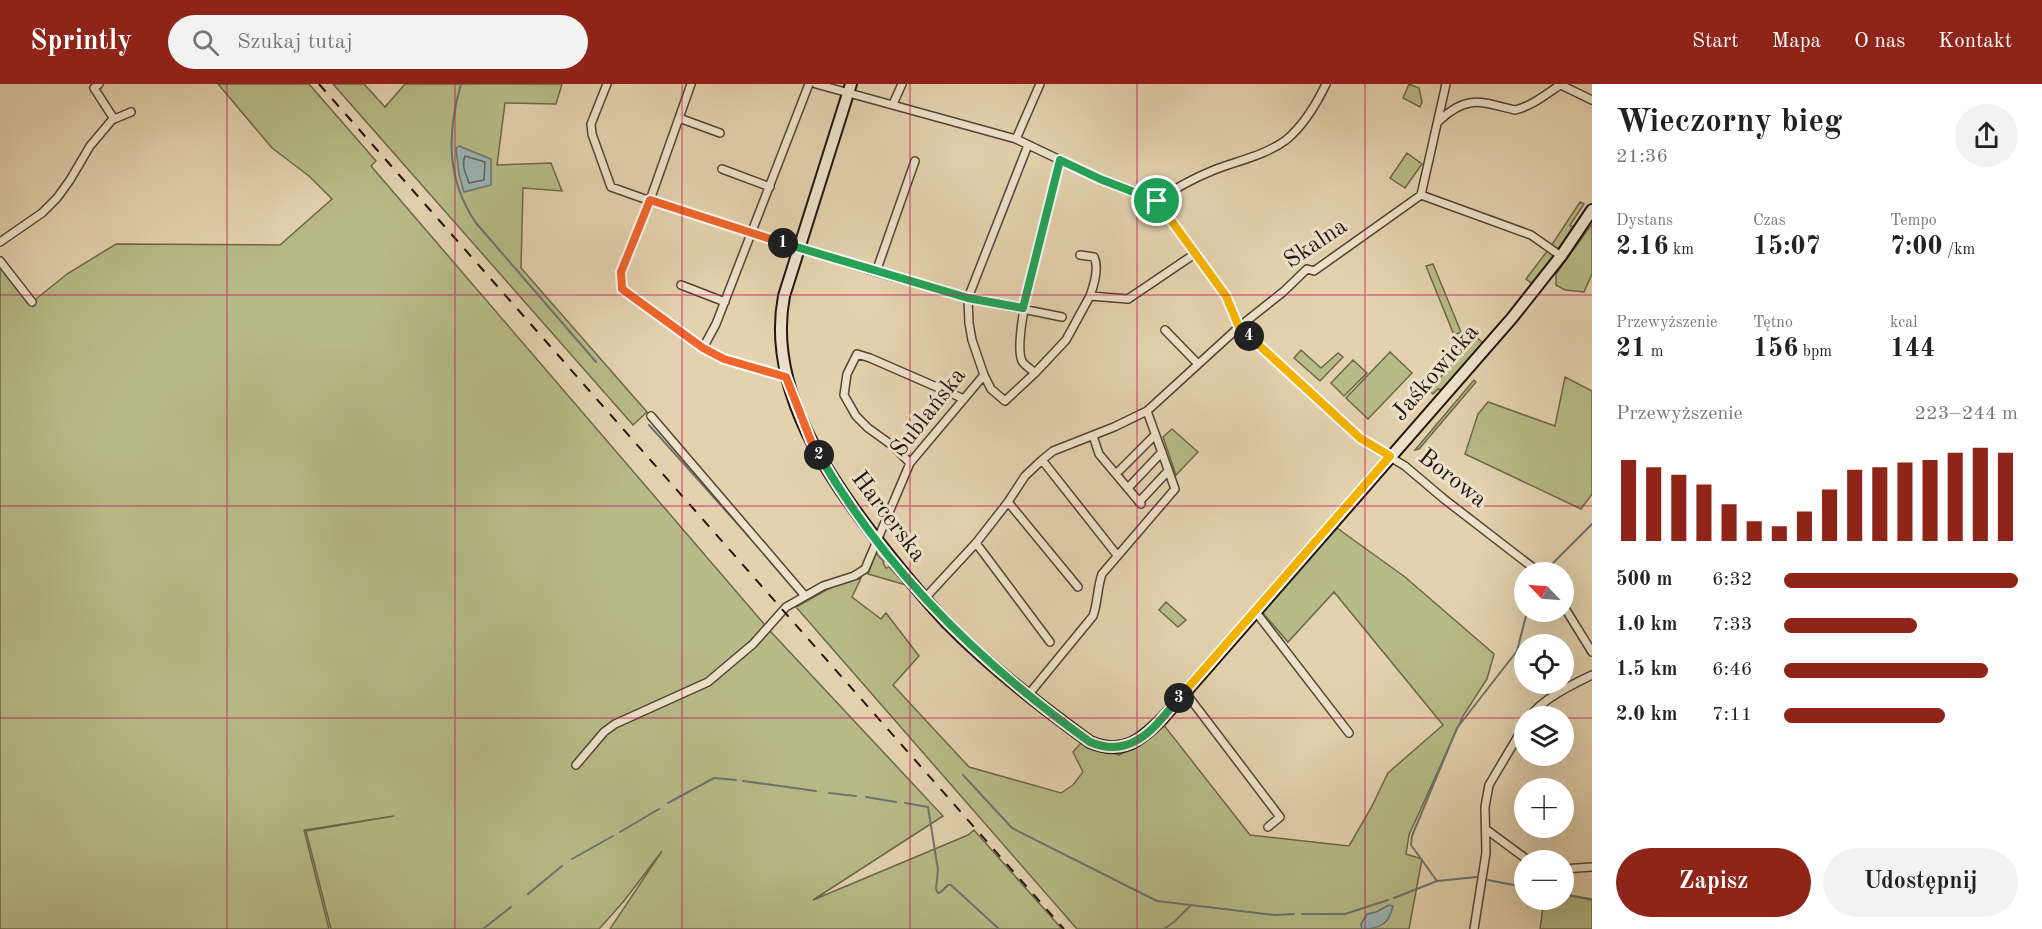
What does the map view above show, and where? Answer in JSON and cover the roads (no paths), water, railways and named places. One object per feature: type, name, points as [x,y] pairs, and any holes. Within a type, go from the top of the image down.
[{"type":"street","points":[[99,84],[94,88],[114,119]]},
{"type":"street","points":[[607,84],[591,124],[592,134],[612,187],[876,272],[968,298],[1062,317]]},
{"type":"street","points":[[692,84],[621,272],[622,289],[703,348],[724,359],[786,377]]},
{"type":"street","points":[[703,348],[725,302],[809,84]]},
{"type":"street","points":[[816,84],[850,88],[893,104],[1016,139],[1100,179],[1157,201],[1212,171],[1285,140],[1302,125],[1326,84]]},
{"type":"street","points":[[893,104],[902,84]]},
{"type":"street","points":[[1016,139],[1040,84]]},
{"type":"street","points":[[1446,84],[1421,195],[1433,204],[1531,235],[1561,256]]},
{"type":"street","points":[[1439,122],[1454,108],[1468,102],[1478,101],[1515,110],[1522,109],[1559,84],[1592,100]]},
{"type":"street","name":"Harcerska","points":[[850,88],[798,248],[780,314],[781,354],[786,377],[811,441],[842,495],[947,622],[992,665],[1029,694]]},
{"type":"street","points":[[0,242],[42,213],[70,180],[90,146],[114,119],[131,112]]},
{"type":"street","points":[[680,118],[720,133]]},
{"type":"street","name":"Sublańska","points":[[576,765],[604,732],[615,724],[708,682],[753,644],[783,610],[823,586],[860,573],[865,569],[910,463],[984,375],[972,340],[968,298],[1028,145]]},
{"type":"street","points":[[1035,373],[1022,361],[1020,350],[1023,308],[1060,160]]},
{"type":"street","points":[[876,272],[915,161]]},
{"type":"street","points":[[722,169],[770,187]]},
{"type":"street","name":"Skalna","points":[[925,598],[976,543],[1025,477],[1053,451],[1147,411],[1307,269],[1314,271],[1421,195]]},
{"type":"street","name":"Borowa","points":[[1157,201],[1226,296],[1239,327],[1360,438],[1390,456],[1526,562]]},
{"type":"street","name":"Jaśkowicka","points":[[1029,694],[1090,742],[1110,748],[1122,747],[1144,737],[1512,317],[1561,256],[1592,210]]},
{"type":"street","points":[[1090,296],[1128,299],[1196,253]]},
{"type":"street","points":[[984,375],[991,389],[1005,401],[1066,340],[1093,288],[1096,261],[1094,257],[1080,255]]},
{"type":"street","points":[[0,261],[32,302]]},
{"type":"street","points":[[681,285],[725,302]]},
{"type":"street","points":[[1165,330],[1198,364]]},
{"type":"street","points":[[910,463],[856,416],[844,395],[847,374],[857,354],[964,399]]},
{"type":"street","points":[[1029,694],[1087,625],[1096,607],[1098,585],[1102,574],[1175,489],[1147,411]]},
{"type":"street","points":[[651,416],[805,596]]},
{"type":"street","points":[[1116,474],[1155,435]]},
{"type":"street","points":[[1090,437],[1100,454],[1140,502],[1168,471]]},
{"type":"street","points":[[1128,488],[1162,452]]},
{"type":"street","points":[[1042,460],[1117,555]]},
{"type":"street","points":[[1008,502],[1078,587]]},
{"type":"street","points":[[976,543],[1050,642]]},
{"type":"street","points":[[1255,610],[1349,733]]},
{"type":"street","points":[[1573,622],[1592,652]]},
{"type":"street","points":[[1540,706],[1592,675]]},
{"type":"street","points":[[1185,692],[1280,817],[1268,827]]},
{"type":"street","points":[[1474,929],[1486,853],[1485,807],[1489,785],[1514,743]]},
{"type":"street","points":[[1486,830],[1514,850]]},
{"type":"street","points":[[1574,868],[1592,867]]},
{"type":"water","points":[[459,146],[491,159],[491,185],[464,192],[456,148]]},
{"type":"water","points":[[1389,905],[1393,906],[1389,917],[1383,924],[1374,928],[1362,929],[1361,924],[1367,914]]},
{"type":"waterway","points":[[461,84],[453,120],[452,155],[454,173],[466,206],[476,223],[596,362]]},
{"type":"waterway","points":[[649,425],[761,550]]},
{"type":"waterway","points":[[1554,562],[1592,524]]},
{"type":"waterway","points":[[1437,881],[1411,845],[1412,836],[1457,728],[1517,651],[1524,622]]},
{"type":"waterway","points":[[963,775],[1012,828],[1157,901],[1275,915],[1294,914]]},
{"type":"waterway","points":[[668,803],[714,778],[736,780]]},
{"type":"waterway","points":[[743,781],[816,791]]},
{"type":"waterway","points":[[829,793],[856,796]]},
{"type":"waterway","points":[[866,797],[896,802]]},
{"type":"waterway","points":[[905,803],[928,807],[938,870],[936,889],[938,893],[951,885],[999,929]]},
{"type":"waterway","points":[[620,832],[659,809]]},
{"type":"waterway","points":[[572,859],[613,836]]},
{"type":"waterway","points":[[528,894],[562,866]]},
{"type":"waterway","points":[[1394,898],[1437,881],[1476,877]]},
{"type":"waterway","points":[[1488,880],[1514,885]]},
{"type":"waterway","points":[[1574,896],[1592,900]]},
{"type":"waterway","points":[[1302,914],[1345,914],[1388,900]]},
{"type":"waterway","points":[[1164,929],[1190,906]]},
{"type":"waterway","points":[[483,929],[511,907]]},
{"type":"railway","points":[[319,84],[1064,929]]}]
